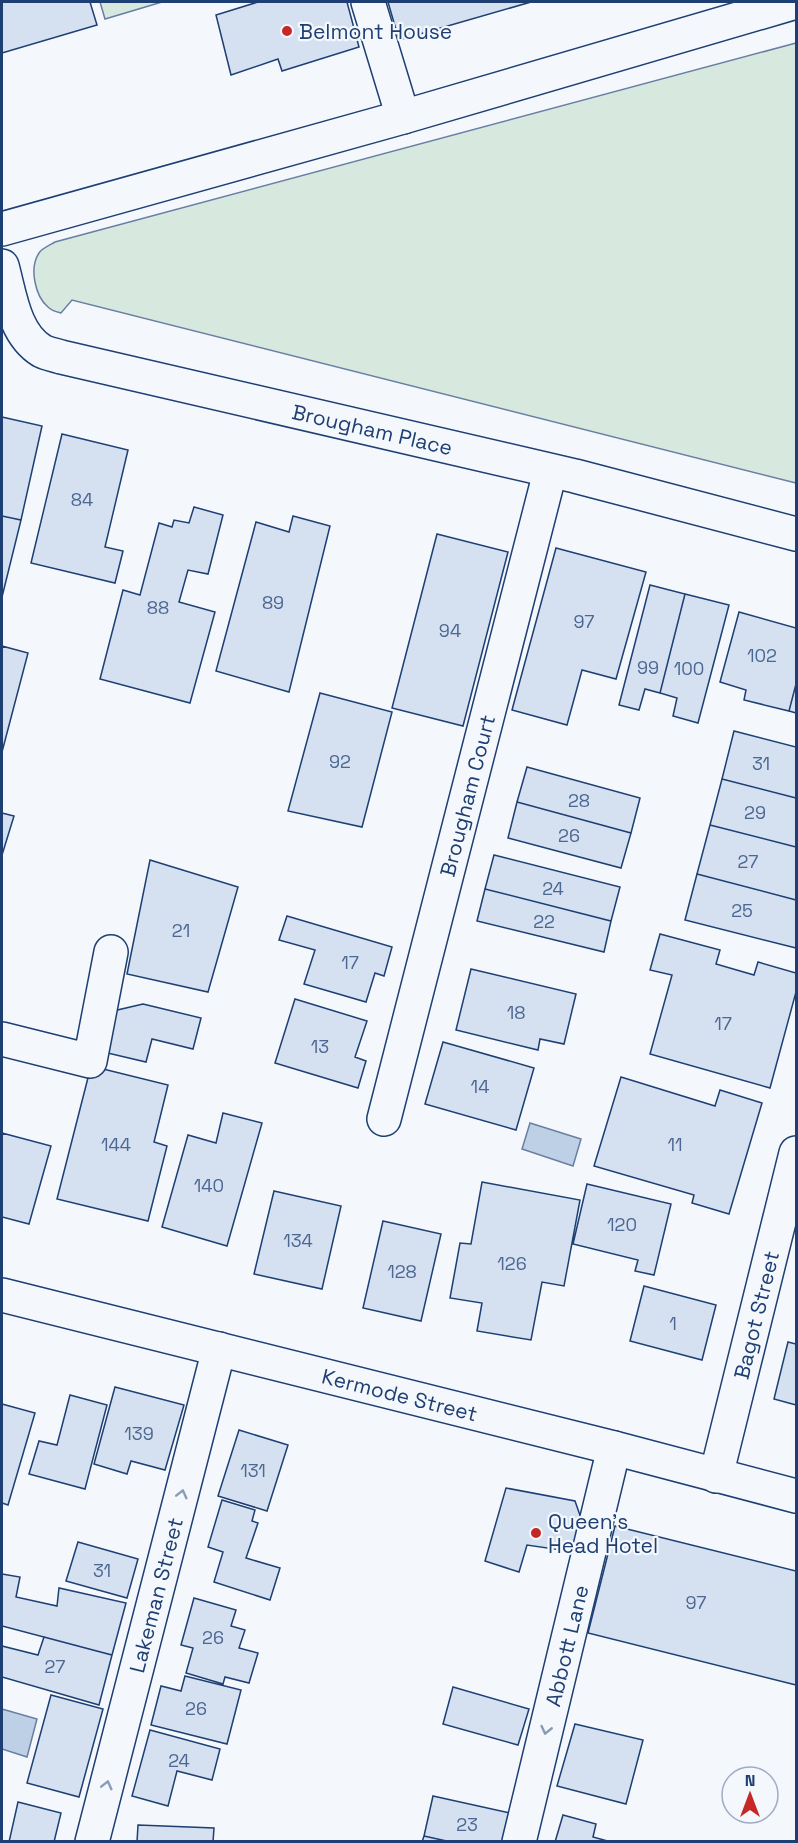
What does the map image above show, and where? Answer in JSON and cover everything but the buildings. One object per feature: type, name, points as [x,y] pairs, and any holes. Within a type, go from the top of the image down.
[{"type":"street","points":[[368,2],[403,117]]},
{"type":"street","points":[[2,229],[403,117],[796,2]]},
{"type":"street","name":"Brougham Place","points":[[2,266],[16,318],[27,338],[43,351],[89,364],[575,476],[796,534]]},
{"type":"street","name":"Brougham Court","points":[[384,1119],[550,472]]},
{"type":"street","points":[[2,1039],[90,1061],[111,952]]},
{"type":"street","name":"Bagot Street","points":[[716,1476],[796,1153]]},
{"type":"street","name":"Kermode Street","points":[[2,1295],[614,1448],[796,1496]]},
{"type":"street","name":"Lakeman Street","points":[[92,1842],[219,1349]]},
{"type":"street","name":"Abbott Lane","points":[[519,1842],[614,1448]]},
{"type":"shaded area","points":[[100,2],[162,2],[105,19]]},
{"type":"shaded area","points":[[796,43],[796,483],[72,300],[59,313],[43,302],[37,289],[34,274],[36,259],[42,250],[55,242]]},
{"type":"water","points":[[530,1123],[581,1139],[573,1166],[522,1149]]},
{"type":"water","points":[[2,1709],[37,1719],[27,1757],[2,1749]]},
{"type":"place","name":"Belmont House","points":[[287,31]]},
{"type":"place","name":"Queen's Head Hotel","points":[[536,1533]]}]
